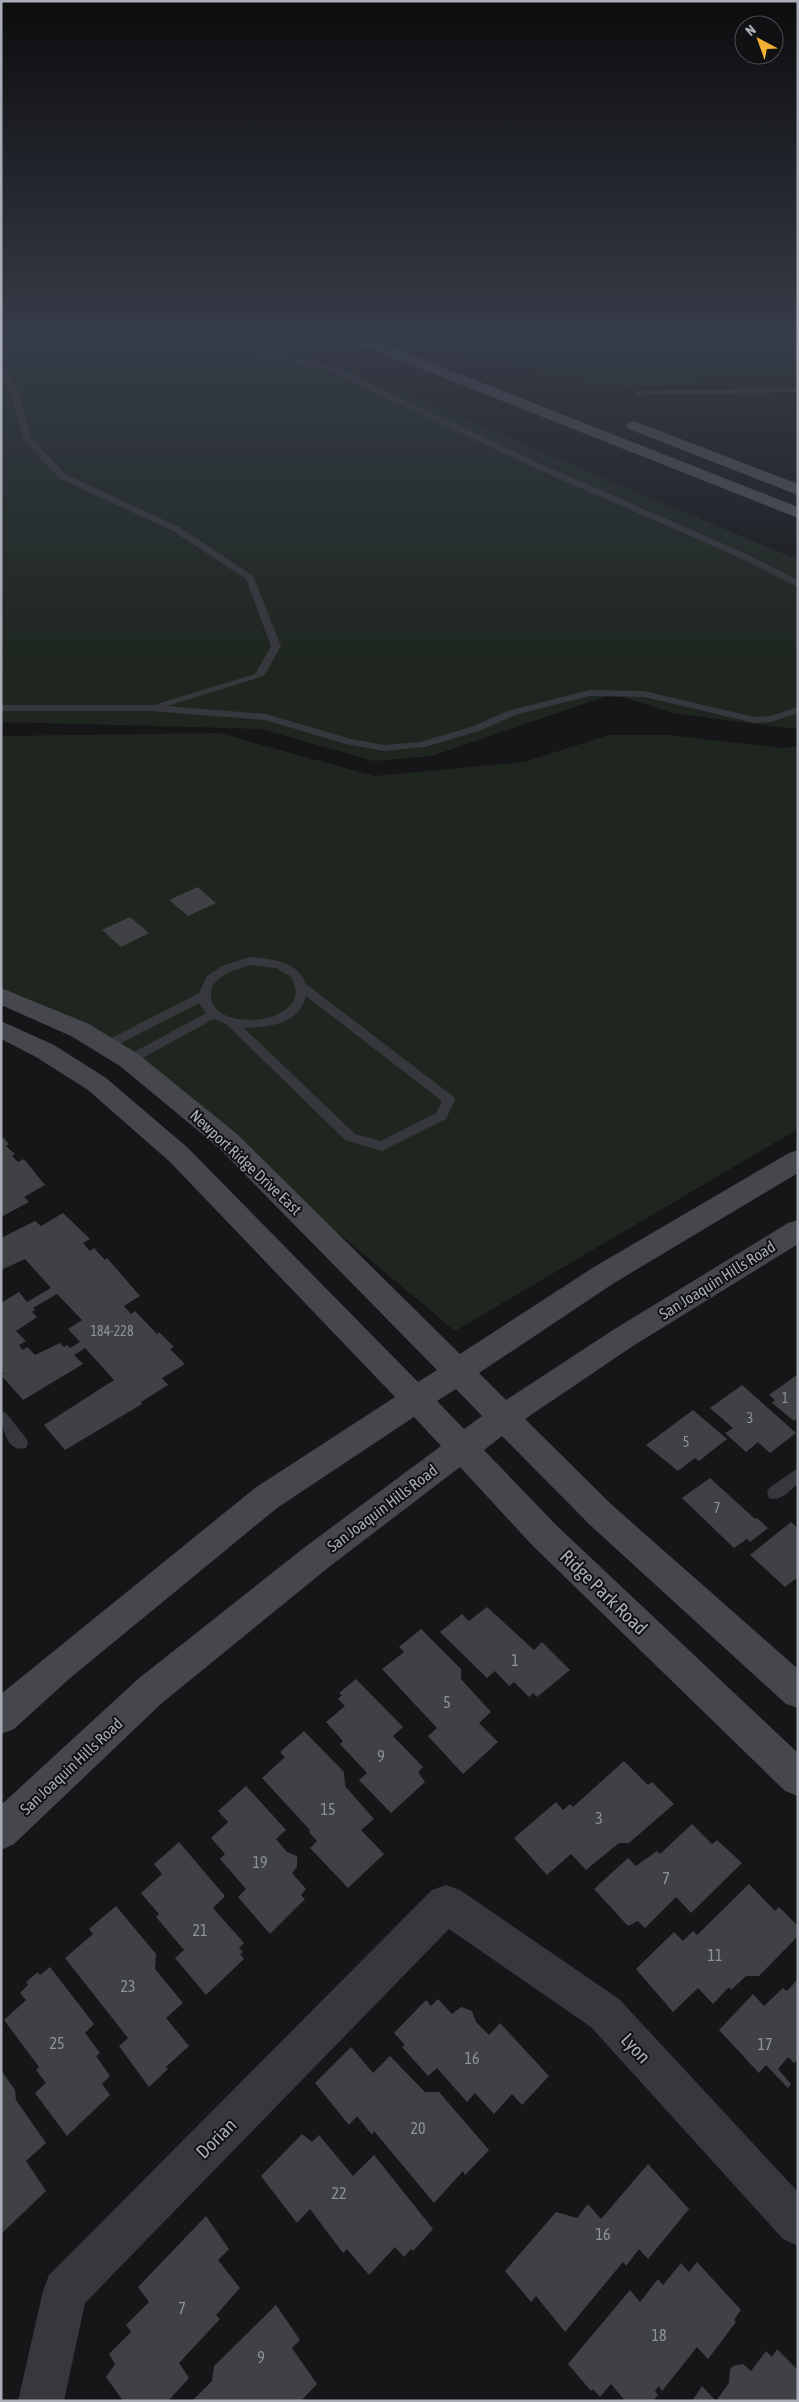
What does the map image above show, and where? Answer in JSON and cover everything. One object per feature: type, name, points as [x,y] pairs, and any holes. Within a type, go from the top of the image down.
[{"type":"main road","points":[[629,446],[798,513]]},
{"type":"main road","points":[[685,446],[798,490]]},
{"type":"street","name":"Newport Ridge Drive East","points":[[1,996],[80,1030],[129,1060],[228,1140],[460,1372]]},
{"type":"street","points":[[1,1029],[45,1051],[96,1084],[179,1155],[416,1400]]},
{"type":"street","points":[[1,1717],[57,1668],[266,1498],[460,1372],[604,1275],[798,1160]]},
{"type":"street","name":"San Joaquin Hills Road","points":[[1,1831],[150,1691],[317,1557],[504,1417],[623,1338],[798,1230]]},
{"type":"street","points":[[460,1372],[601,1515],[798,1692]]},
{"type":"street","name":"Ridge Park Road","points":[[416,1400],[544,1535],[798,1778]]},
{"type":"street","name":"Lyon","points":[[446,1904],[605,2014],[798,2224]]},
{"type":"street","name":"Dorian","points":[[41,2401],[65,2291],[446,1904]]},
{"type":"lane","points":[[34,446],[62,476],[176,529],[250,578],[276,646],[259,676],[151,708]]},
{"type":"lane","points":[[495,446],[739,554],[798,584]]},
{"type":"lane","points":[[1,708],[151,708],[266,717],[350,742],[384,748],[421,745],[478,728],[511,713],[590,693],[644,694],[755,720],[771,718],[798,710]]},
{"type":"lane","points":[[249,962],[268,962],[284,967],[296,976],[302,987],[449,1100],[441,1116],[382,1146],[350,1137],[232,1023],[213,1014],[206,1006],[203,996],[206,984],[216,973],[231,965],[249,962]]},
{"type":"lane","points":[[232,1023],[252,1025],[273,1022],[290,1013],[300,1000],[302,987]]},
{"type":"lane","points":[[106,1046],[203,996]]},
{"type":"lane","points":[[129,1060],[213,1014]]},
{"type":"lane","points":[[1,1417],[20,1443]]},
{"type":"lane","points":[[775,1493],[798,1475]]},
{"type":"shaded area","points":[[1,446],[529,446],[798,560],[798,727],[793,729],[673,713],[613,694],[432,756],[374,761],[261,729],[1,722]]},
{"type":"shaded area","points":[[219,733],[374,776],[524,762],[609,735],[668,735],[782,748],[798,746],[798,1129],[455,1331],[107,1039],[1,993],[1,736]]},
{"type":"building","points":[[198,887],[216,903],[188,916],[169,900]]},
{"type":"building","points":[[130,917],[149,933],[121,947],[102,930]]},
{"type":"building","points":[[4,1138],[9,1144],[6,1146],[15,1154],[12,1156],[18,1162],[24,1159],[45,1185],[24,1197],[29,1202],[1,1217],[1,1139]]},
{"type":"building","points":[[63,1213],[90,1239],[83,1243],[90,1251],[94,1248],[105,1260],[107,1258],[140,1296],[124,1306],[131,1314],[135,1311],[157,1334],[159,1332],[174,1347],[170,1349],[185,1364],[162,1378],[168,1385],[141,1402],[142,1404],[65,1450],[44,1425],[114,1380],[85,1348],[74,1355],[83,1364],[23,1400],[1,1375],[4,1374],[1,1370],[1,1303],[19,1292],[27,1302],[51,1288],[25,1259],[1,1270],[1,1238],[35,1221],[41,1226]],"holes":[[[57,1294],[82,1320],[68,1329],[80,1342],[70,1348],[67,1345],[64,1347],[60,1343],[35,1355],[27,1347],[23,1350],[19,1345],[26,1341],[16,1331],[37,1317],[32,1312],[35,1310],[33,1308]]]},
{"type":"building","points":[[798,1374],[798,1418],[794,1421],[772,1403],[775,1400],[769,1395]]},
{"type":"building","points":[[742,1385],[796,1433],[770,1453],[758,1442],[746,1452],[725,1433],[733,1428],[710,1408]]},
{"type":"building","points":[[693,1410],[727,1439],[699,1461],[695,1458],[678,1471],[646,1445]]},
{"type":"building","points":[[710,1478],[755,1519],[757,1518],[768,1528],[750,1542],[747,1539],[734,1548],[682,1498]]},
{"type":"building","points":[[791,1522],[798,1528],[798,1577],[785,1587],[750,1555]]},
{"type":"building","points":[[487,1607],[534,1650],[542,1642],[570,1670],[537,1697],[533,1693],[529,1697],[514,1682],[509,1686],[495,1671],[487,1678],[440,1632],[462,1614],[469,1621]]},
{"type":"building","points":[[421,1629],[461,1669],[461,1679],[491,1712],[479,1723],[498,1742],[463,1774],[428,1736],[437,1728],[382,1669],[404,1652],[399,1647]]},
{"type":"building","points":[[356,1679],[403,1727],[393,1736],[423,1767],[418,1772],[425,1782],[391,1813],[359,1780],[367,1773],[340,1744],[343,1741],[326,1722],[345,1706],[338,1699],[342,1695],[339,1693]]},
{"type":"building","points":[[304,1731],[344,1772],[345,1786],[374,1819],[361,1830],[384,1854],[348,1888],[310,1848],[317,1841],[309,1832],[310,1830],[262,1778],[285,1757],[280,1752]]},
{"type":"building","points":[[624,1761],[648,1785],[652,1782],[674,1804],[629,1843],[619,1843],[586,1870],[571,1854],[547,1875],[514,1838],[556,1802],[563,1810],[570,1804],[573,1807]]},
{"type":"building","points":[[246,1786],[286,1830],[276,1839],[287,1852],[297,1856],[297,1867],[292,1873],[306,1889],[301,1895],[305,1899],[270,1934],[238,1897],[246,1889],[220,1859],[225,1854],[211,1838],[228,1822],[218,1811]]},
{"type":"building","points":[[692,1824],[712,1844],[717,1840],[742,1863],[691,1913],[676,1897],[645,1928],[638,1921],[628,1926],[594,1889],[628,1858],[636,1866],[657,1851],[660,1854]]},
{"type":"building","points":[[179,1842],[225,1896],[213,1908],[244,1943],[239,1948],[243,1952],[240,1954],[244,1959],[206,1995],[175,1958],[184,1950],[156,1917],[159,1914],[141,1893],[162,1874],[154,1864]]},
{"type":"building","points":[[749,1884],[775,1911],[779,1907],[798,1926],[798,1936],[759,1976],[746,1976],[731,1990],[729,1987],[713,2004],[698,1988],[673,2012],[636,1969],[674,1932],[683,1941],[693,1931],[697,1935]]},
{"type":"building","points":[[116,1906],[156,1954],[155,1969],[183,2003],[166,2018],[189,2046],[166,2067],[168,2069],[149,2087],[119,2046],[128,2038],[65,1958],[93,1934],[89,1929]]},
{"type":"building","points":[[50,1967],[94,2024],[85,2033],[100,2053],[96,2056],[110,2076],[102,2084],[110,2095],[67,2136],[35,2093],[46,2083],[36,2070],[39,2067],[4,2020],[26,2000],[20,1993],[28,1985],[26,1982],[38,1972],[40,1975]]},
{"type":"building","points":[[798,1979],[798,2060],[794,2063],[788,2057],[778,2069],[791,2084],[788,2088],[766,2065],[759,2073],[719,2030],[753,1994],[764,2006],[783,1988],[787,1991]]},
{"type":"building","points":[[438,1999],[452,2014],[461,2007],[472,2011],[476,2022],[489,2035],[500,2023],[549,2076],[522,2105],[512,2094],[494,2114],[475,2093],[467,2102],[437,2068],[428,2076],[402,2047],[405,2045],[394,2033],[426,2000],[431,2006]]},
{"type":"building","points":[[351,2047],[373,2073],[390,2056],[425,2092],[439,2092],[489,2150],[465,2175],[463,2171],[434,2203],[374,2131],[372,2135],[357,2116],[349,2125],[315,2083]]},
{"type":"building","points":[[1,2070],[15,2090],[16,2100],[46,2143],[26,2161],[46,2191],[1,2234]]},
{"type":"building","points":[[302,2134],[312,2142],[319,2135],[353,2176],[374,2155],[433,2229],[413,2251],[411,2249],[404,2257],[395,2247],[369,2275],[347,2249],[343,2253],[310,2209],[297,2223],[261,2176]]},
{"type":"building","points":[[648,2164],[689,2209],[648,2259],[639,2249],[626,2266],[623,2262],[565,2332],[536,2296],[531,2302],[505,2271],[556,2212],[577,2218],[588,2204],[601,2219]]},
{"type":"building","points":[[206,2216],[229,2249],[218,2260],[240,2288],[216,2315],[220,2319],[179,2363],[189,2378],[168,2401],[123,2401],[106,2377],[115,2364],[109,2354],[131,2332],[126,2325],[149,2302],[138,2287]]},
{"type":"building","points":[[697,2262],[741,2310],[734,2320],[736,2322],[708,2359],[697,2347],[662,2391],[659,2386],[655,2391],[658,2395],[653,2401],[625,2401],[611,2384],[600,2397],[593,2389],[591,2391],[568,2364],[630,2290],[640,2302],[658,2279],[663,2285],[681,2263],[689,2272]]},
{"type":"building","points":[[276,2305],[300,2340],[292,2348],[317,2384],[301,2401],[192,2401],[212,2381],[214,2366]]},
{"type":"building","points":[[777,2349],[798,2370],[798,2401],[716,2401],[729,2383],[730,2370],[733,2366],[743,2364],[751,2371],[766,2351],[772,2357]]},
{"type":"building","points":[[702,2386],[716,2401],[692,2401]]}]
